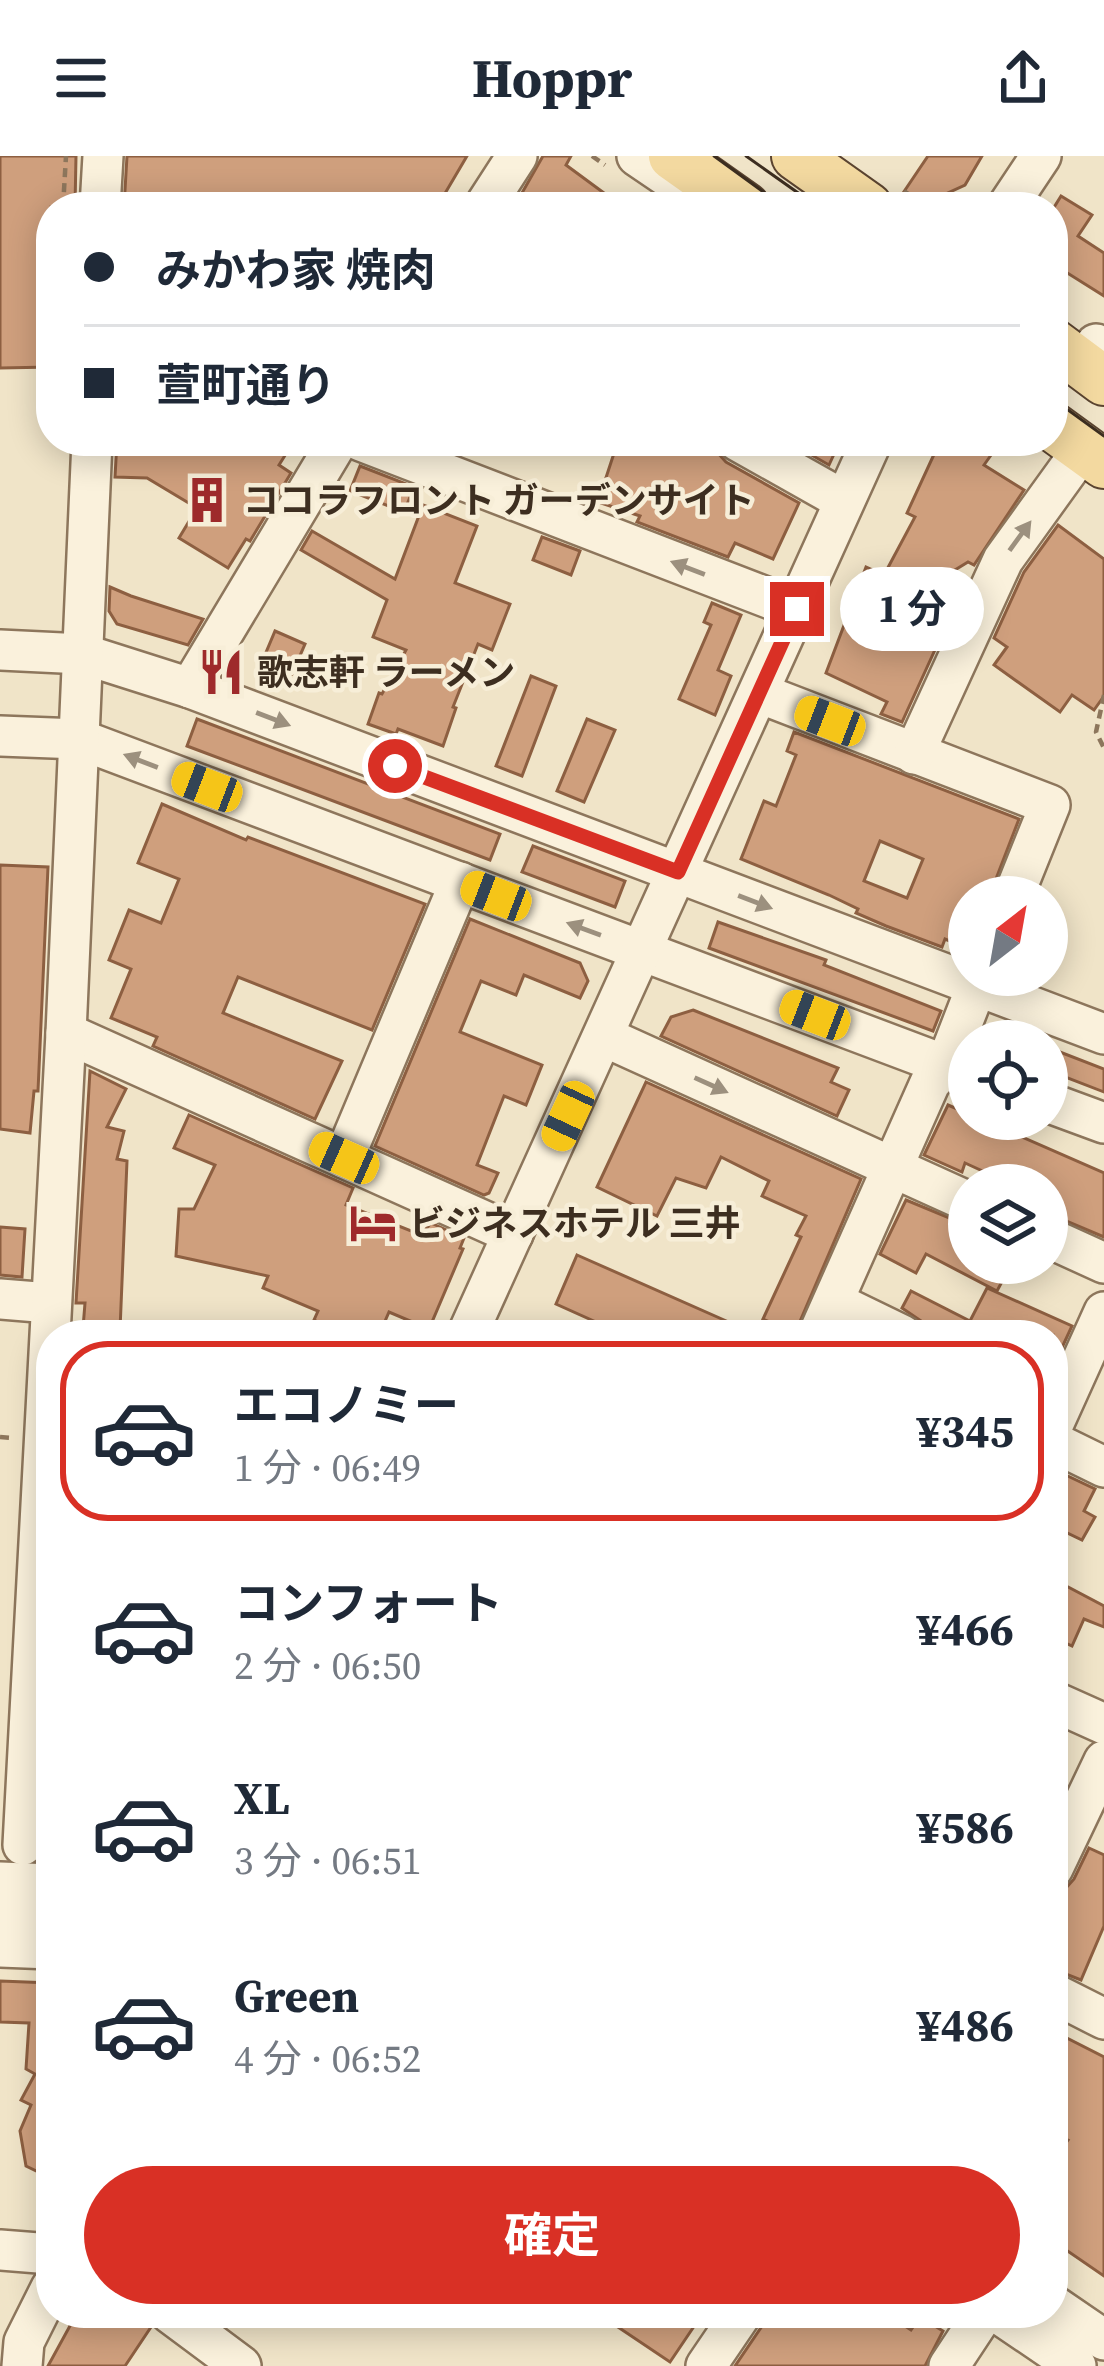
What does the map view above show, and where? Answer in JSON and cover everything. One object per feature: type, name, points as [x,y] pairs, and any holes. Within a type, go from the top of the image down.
[{"type":"main road","points":[[674,156],[724,192]]},
{"type":"main road","points":[[804,158],[872,192]]},
{"type":"street","points":[[101,192],[103,156]]},
{"type":"street","points":[[494,192],[517,156]]},
{"type":"street","points":[[637,156],[690,192]]},
{"type":"street","points":[[1017,192],[1041,156]]},
{"type":"street","points":[[914,754],[1003,560],[1080,446]]},
{"type":"street","points":[[50,1320],[91,456]]},
{"type":"street","points":[[190,688],[329,456]]},
{"type":"street","points":[[401,456],[797,609]]},
{"type":"street","points":[[765,456],[843,500]]},
{"type":"street","points":[[474,1320],[865,456]]},
{"type":"street","points":[[0,650],[83,654],[190,688],[948,970]]},
{"type":"street","points":[[759,694],[1050,805],[1021,876]]},
{"type":"street","points":[[0,736],[79,739],[948,1066]]},
{"type":"street","points":[[344,1158],[460,882]]},
{"type":"street","points":[[1014,996],[1104,1034]]},
{"type":"street","points":[[66,1033],[513,1234]]},
{"type":"street","points":[[604,1037],[948,1192]]},
{"type":"street","points":[[826,1318],[930,1082],[948,1073]]},
{"type":"street","points":[[1068,1110],[1104,1123]]},
{"type":"street","points":[[1068,1247],[1104,1263]]},
{"type":"street","points":[[0,1300],[50,1303]]},
{"type":"street","points":[[1068,1393],[1104,1312]]},
{"type":"street","points":[[1068,1434],[1104,1467]]},
{"type":"street","points":[[1068,1708],[1104,1724]]},
{"type":"street","points":[[1068,1837],[1104,1761]]},
{"type":"street","points":[[25,1846],[36,1774]]},
{"type":"street","points":[[0,1882],[36,1883]]},
{"type":"street","points":[[0,1910],[36,1911]]},
{"type":"street","points":[[0,1947],[36,1948]]},
{"type":"street","points":[[1068,2001],[1104,2019]]},
{"type":"street","points":[[0,2250],[36,2253]]},
{"type":"street","points":[[1068,2315],[1104,2340]]},
{"type":"street","points":[[22,2366],[24,2342],[36,2318]]},
{"type":"street","points":[[190,2328],[241,2366]]},
{"type":"street","points":[[706,2366],[732,2328]]},
{"type":"street","points":[[949,2366],[974,2328]]},
{"type":"street","points":[[1020,2328],[1076,2366]]},
{"type":"path","points":[[64,192],[65,156]]},
{"type":"path","points":[[1104,695],[1096,732],[1104,748]]},
{"type":"building","points":[[0,156],[76,156],[75,192],[36,192],[36,367],[0,368]]},
{"type":"building","points":[[127,156],[467,156],[446,192],[125,192]]},
{"type":"building","points":[[543,156],[571,156],[566,165],[603,192],[523,192]]},
{"type":"building","points":[[928,156],[982,156],[965,185],[950,192],[904,192]]},
{"type":"building","points":[[1068,200],[1092,215],[1078,236],[1104,253],[1104,296],[1068,273]]},
{"type":"building","points":[[116,456],[285,456],[279,465],[291,473],[228,568],[179,538],[197,508],[147,478],[115,477]]},
{"type":"building","points":[[613,456],[721,456],[799,503],[773,559],[735,543],[728,557],[598,502]]},
{"type":"building","points":[[933,456],[990,456],[984,465],[1024,490],[974,565],[968,562],[950,573],[927,622],[944,630],[902,722],[881,714],[887,702],[826,673],[866,567],[884,575],[915,517],[907,513]]},
{"type":"building","points":[[360,466],[414,487],[404,512],[350,491]]},
{"type":"building","points":[[423,505],[477,526],[455,583],[510,604],[492,650],[478,644],[443,746],[398,729],[396,734],[368,724],[379,693],[406,650],[373,637],[387,600],[301,550],[312,531],[395,579]]},
{"type":"building","points":[[1058,525],[1104,559],[1104,696],[1094,710],[1072,695],[1060,712],[994,665],[1007,647],[994,638],[1024,572]]},
{"type":"building","points":[[542,537],[580,551],[571,575],[533,560]]},
{"type":"building","points":[[110,587],[203,619],[188,645],[117,624],[109,611]]},
{"type":"building","points":[[712,603],[741,615],[718,670],[731,676],[715,715],[679,699],[711,625],[704,622]]},
{"type":"building","points":[[275,631],[305,644],[292,674],[262,662]]},
{"type":"building","points":[[531,676],[556,686],[522,776],[496,766]]},
{"type":"building","points":[[197,719],[500,834],[490,860],[187,746]]},
{"type":"building","points":[[587,719],[615,730],[584,802],[557,791]]},
{"type":"building","points":[[794,732],[1019,819],[997,876],[948,876],[948,940],[942,947],[741,859],[764,801],[776,806],[796,755],[787,751]],"holes":[[[880,841],[923,859],[907,898],[864,881]]]},
{"type":"building","points":[[162,804],[246,840],[425,904],[372,1030],[238,977],[223,1013],[342,1061],[315,1119],[153,1046],[157,1037],[111,1018],[131,969],[109,960],[129,910],[161,923],[179,879],[138,863]]},
{"type":"building","points":[[533,846],[625,881],[615,907],[522,872]]},
{"type":"building","points":[[0,865],[48,867],[38,1091],[34,1091],[30,1133],[0,1129]]},
{"type":"building","points":[[470,919],[580,963],[588,981],[580,998],[524,975],[516,995],[481,981],[460,1032],[542,1065],[526,1105],[504,1096],[477,1165],[498,1173],[484,1195],[375,1146]]},
{"type":"building","points":[[718,922],[826,960],[824,965],[941,1011],[933,1031],[709,948]]},
{"type":"building","points":[[693,1010],[838,1068],[831,1082],[849,1090],[837,1116],[661,1036],[671,1017]]},
{"type":"building","points":[[1068,1055],[1104,1069],[1104,1092],[1068,1078]]},
{"type":"building","points":[[90,1071],[126,1089],[107,1127],[124,1131],[117,1159],[127,1161],[120,1320],[84,1320],[85,1303],[76,1303]]},
{"type":"building","points":[[646,1082],[861,1179],[801,1320],[763,1319],[806,1216],[762,1196],[769,1181],[721,1157],[706,1188],[676,1178],[657,1216],[597,1187]]},
{"type":"building","points":[[948,1105],[948,1140],[1029,1140],[1104,1173],[1104,1237],[1068,1222],[1068,1164],[948,1166],[924,1155]]},
{"type":"building","points":[[189,1115],[353,1188],[346,1205],[421,1235],[431,1223],[464,1238],[433,1320],[408,1320],[389,1312],[386,1320],[314,1320],[318,1311],[263,1288],[268,1276],[176,1256],[179,1209],[194,1209],[215,1165],[174,1148]]},
{"type":"building","points":[[906,1200],[948,1217],[948,1265],[926,1254],[916,1273],[880,1254]]},
{"type":"building","points":[[0,1227],[25,1229],[22,1277],[0,1275]]},
{"type":"building","points":[[577,1255],[724,1320],[592,1320],[556,1304]]},
{"type":"building","points":[[987,1288],[1059,1320],[971,1320]]},
{"type":"building","points":[[911,1291],[968,1320],[920,1320],[902,1308]]},
{"type":"building","points":[[1068,1476],[1095,1489],[1084,1511],[1095,1517],[1082,1540],[1068,1533]]},
{"type":"building","points":[[1068,1587],[1104,1606],[1104,1627],[1084,1619],[1072,1646],[1068,1644]]},
{"type":"building","points":[[1089,1848],[1104,1855],[1104,1926],[1081,1980],[1068,1975],[1068,1886]]},
{"type":"building","points":[[0,1981],[36,1982],[36,2171],[26,2166],[20,2131],[31,2105],[21,2100],[35,2074],[26,2069],[29,2023],[0,2022]]},
{"type":"building","points":[[1068,2039],[1104,2057],[1104,2276],[1068,2251]]},
{"type":"building","points":[[69,2328],[150,2328],[125,2366],[48,2366]]},
{"type":"building","points":[[619,2328],[693,2328],[670,2362]]},
{"type":"building","points":[[761,2328],[943,2331],[925,2366],[735,2366]]},
{"type":"tram line","points":[[714,156],[763,192]]},
{"type":"tram line","points":[[746,156],[797,192]]},
{"type":"tram line","points":[[1068,410],[1104,436]]},
{"type":"place","name":"ココラフロント ガーデンサイト","points":[[207,500]]},
{"type":"place","name":"歌志軒 ラーメン","points":[[221,672]]},
{"type":"place","name":"ビジネスホテル 三井","points":[[373,1223]]},
{"type":"route","points":[[395,766],[678,872],[797,609]]}]
